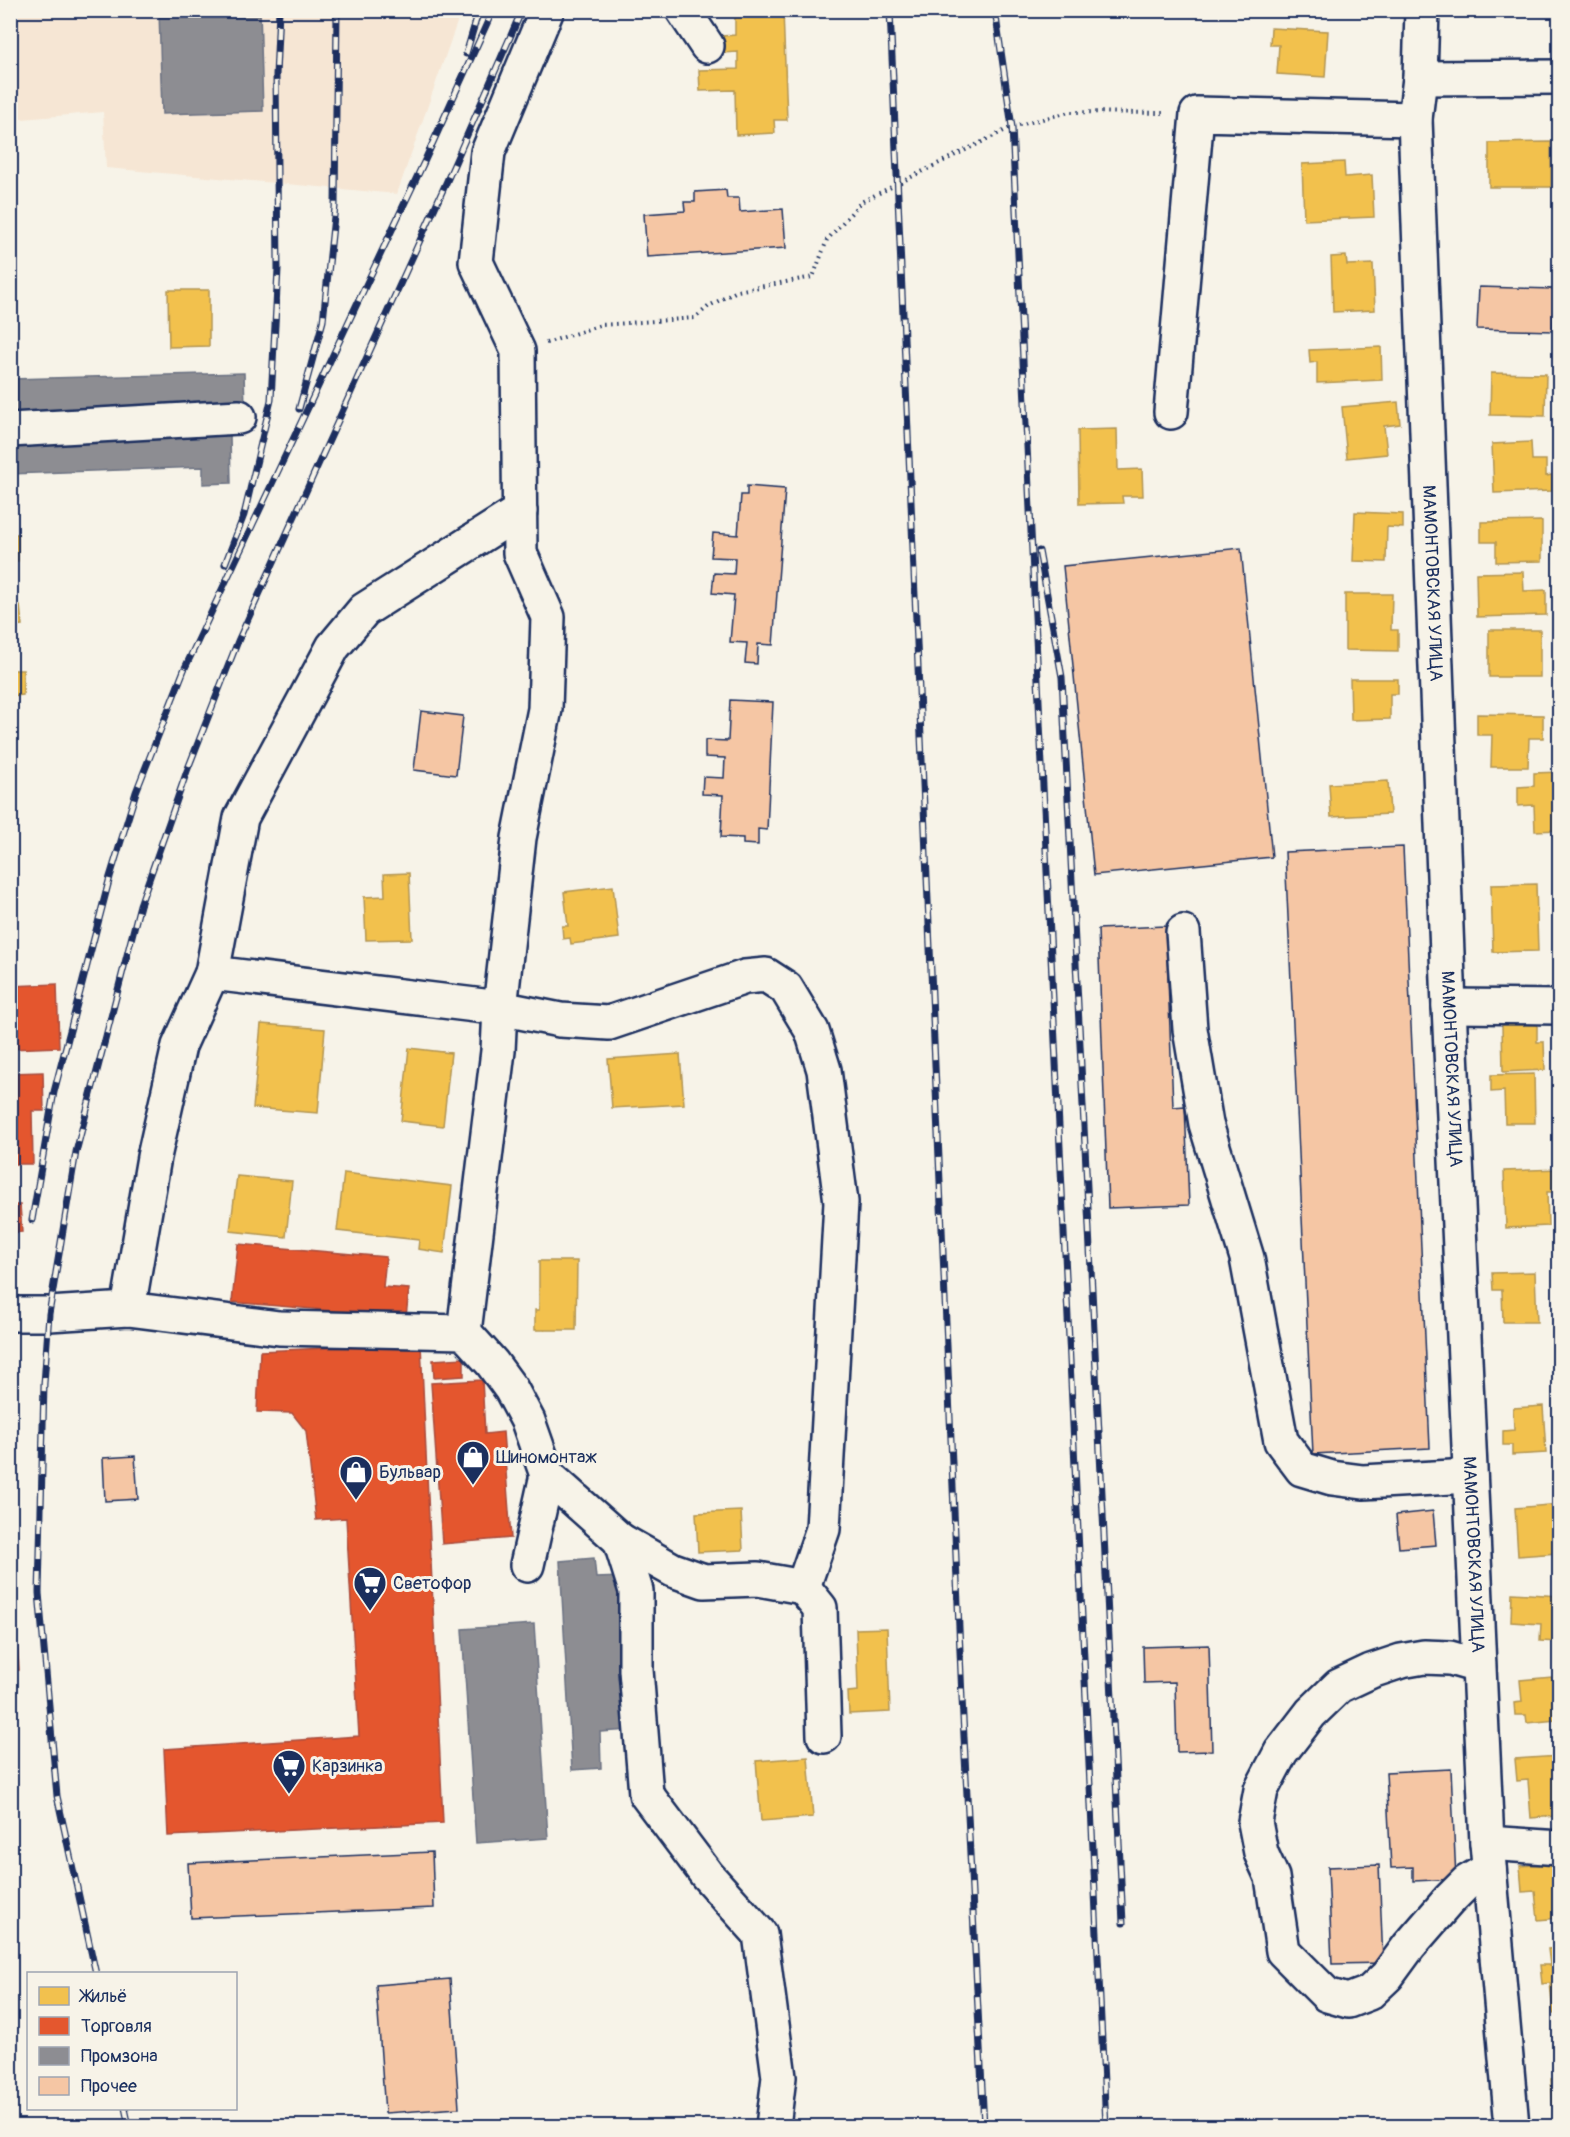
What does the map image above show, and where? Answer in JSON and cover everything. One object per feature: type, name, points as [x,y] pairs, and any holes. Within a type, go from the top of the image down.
[{"type":"street","points":[[464,1332],[498,1052],[500,1008],[519,838],[546,709],[548,617],[520,553],[518,351],[476,262],[488,152],[546,10]]},
{"type":"street","points":[[683,10],[707,46]]},
{"type":"street","name":"МАМОНТОВСКАЯ УЛИЦА","points":[[1422,10],[1420,78],[1415,119],[1449,1006],[1488,1856],[1512,2127]]},
{"type":"street","points":[[1420,78],[1560,76]]},
{"type":"street","points":[[1171,412],[1197,114],[1415,119]]},
{"type":"street","points":[[10,430],[239,417]]},
{"type":"street","points":[[128,1310],[154,1157],[178,1046],[212,973],[241,818],[333,647],[364,610],[520,511]]},
{"type":"street","points":[[1183,932],[1190,1029],[1206,1124],[1247,1258],[1281,1441],[1302,1468],[1332,1478],[1364,1482],[1470,1476]]},
{"type":"street","points":[[212,973],[500,1008],[560,1020],[609,1023],[745,977],[766,975],[786,988],[812,1031],[824,1070],[841,1202],[823,1529],[803,1587]]},
{"type":"street","points":[[1449,1006],[1560,1007]]},
{"type":"street","points":[[10,1314],[128,1310],[279,1328],[464,1332],[512,1389],[528,1421],[547,1475],[620,1540],[673,1570],[704,1581],[758,1579],[803,1587],[820,1608],[824,1736]]},
{"type":"street","points":[[526,1565],[547,1475]]},
{"type":"street","points":[[620,1540],[636,1591],[636,1670],[646,1794],[707,1875],[760,1934],[779,2077],[773,2127]]},
{"type":"street","points":[[1479,1666],[1450,1658],[1424,1657],[1401,1661],[1371,1671],[1339,1686],[1311,1713],[1281,1752],[1261,1790],[1255,1822],[1261,1853],[1272,1876],[1283,1951],[1327,1995],[1348,2001],[1368,1993],[1387,1976],[1409,1946],[1488,1856],[1560,1848]]},
{"type":"path","points":[[518,351],[601,325],[695,318],[709,306],[737,291],[813,277],[827,240],[861,202],[1012,128],[1069,112],[1197,114]]},
{"type":"shaded area","points":[[11,11],[461,11],[397,194],[106,168],[103,112],[11,120]]},
{"type":"building: Жильё","points":[[735,10],[783,10],[787,120],[774,120],[775,133],[736,135],[735,90],[700,91],[699,70],[738,69],[738,52],[722,53],[722,36],[735,35]]},
{"type":"building: Жильё","points":[[1271,28],[1328,31],[1325,77],[1277,74],[1279,45],[1270,45]]},
{"type":"building: Жильё","points":[[1551,142],[1551,187],[1489,187],[1489,143]]},
{"type":"building: Жильё","points":[[1344,162],[1345,177],[1372,175],[1374,217],[1304,220],[1302,164]]},
{"type":"building: Жильё","points":[[1346,256],[1347,265],[1373,264],[1375,310],[1333,312],[1331,257]]},
{"type":"building: Жильё","points":[[168,290],[209,290],[209,346],[169,347]]},
{"type":"building: Жильё","points":[[1381,347],[1382,380],[1317,383],[1317,362],[1310,363],[1309,350]]},
{"type":"building: Жильё","points":[[1491,373],[1546,374],[1545,416],[1490,415]]},
{"type":"building: Жильё","points":[[1398,402],[1400,424],[1384,426],[1387,454],[1347,458],[1342,407]]},
{"type":"building: Жильё","points":[[1117,429],[1118,470],[1142,469],[1143,496],[1122,496],[1123,503],[1079,504],[1078,430]]},
{"type":"building: Жильё","points":[[1531,442],[1532,460],[1546,460],[1546,476],[1552,475],[1552,491],[1494,493],[1492,444]]},
{"type":"building: Жильё","points":[[1355,512],[1403,514],[1403,528],[1387,527],[1386,562],[1353,561]]},
{"type":"building: Жильё","points":[[1542,521],[1542,561],[1496,562],[1496,542],[1481,542],[1481,522]]},
{"type":"building: Жильё","points":[[10,534],[18,534],[18,561],[10,561]]},
{"type":"building: Жильё","points":[[1523,572],[1524,591],[1546,590],[1546,615],[1477,617],[1476,573]]},
{"type":"building: Жильё","points":[[1345,594],[1392,594],[1391,630],[1398,630],[1398,651],[1345,650]]},
{"type":"building: Жильё","points":[[20,605],[22,625],[13,626],[16,647],[10,647],[10,606]]},
{"type":"building: Жильё","points":[[1489,630],[1540,630],[1540,677],[1489,677]]},
{"type":"building: Жильё","points":[[10,670],[23,670],[23,695],[14,696],[14,749],[10,749]]},
{"type":"building: Жильё","points":[[1350,679],[1398,679],[1398,694],[1390,694],[1390,719],[1351,720]]},
{"type":"building: Жильё","points":[[1477,714],[1543,715],[1543,738],[1529,738],[1528,767],[1491,767],[1492,735],[1477,735]]},
{"type":"building: Жильё","points":[[1560,772],[1560,830],[1535,831],[1534,805],[1518,806],[1518,787],[1534,786],[1534,773]]},
{"type":"building: Жильё","points":[[1388,781],[1390,814],[1331,817],[1329,784]]},
{"type":"building: Жильё","points":[[10,839],[14,839],[16,893],[10,893]]},
{"type":"building: Жильё","points":[[409,873],[412,939],[366,940],[364,897],[385,896],[384,874]]},
{"type":"building: Жильё","points":[[1536,884],[1538,951],[1493,952],[1491,885]]},
{"type":"building: Жильё","points":[[613,886],[619,938],[571,944],[570,938],[563,939],[562,926],[568,926],[564,892]]},
{"type":"building: Жильё","points":[[261,1024],[325,1029],[318,1113],[253,1108]]},
{"type":"building: Жильё","points":[[1537,1024],[1537,1042],[1544,1042],[1545,1070],[1503,1072],[1502,1025]]},
{"type":"building: Жильё","points":[[409,1048],[451,1053],[443,1126],[401,1121]]},
{"type":"building: Жильё","points":[[680,1054],[684,1104],[612,1108],[608,1059]]},
{"type":"building: Жильё","points":[[1534,1074],[1535,1123],[1505,1123],[1504,1091],[1491,1092],[1491,1075]]},
{"type":"building: Жильё","points":[[1558,1169],[1559,1192],[1547,1192],[1548,1226],[1506,1228],[1504,1171]]},
{"type":"building: Жильё","points":[[344,1173],[452,1186],[444,1253],[418,1249],[419,1240],[337,1231]]},
{"type":"building: Жильё","points":[[237,1176],[292,1181],[286,1237],[230,1231]]},
{"type":"building: Жильё","points":[[539,1261],[577,1261],[576,1330],[535,1330],[535,1310],[539,1310]]},
{"type":"building: Жильё","points":[[1535,1272],[1537,1322],[1503,1322],[1502,1290],[1493,1290],[1492,1273]]},
{"type":"building: Жильё","points":[[1543,1406],[1546,1453],[1512,1455],[1512,1445],[1503,1445],[1503,1431],[1514,1430],[1513,1408]]},
{"type":"building: Жильё","points":[[1560,1504],[1560,1529],[1556,1529],[1558,1553],[1518,1556],[1515,1508]]},
{"type":"building: Жильё","points":[[741,1511],[743,1550],[698,1552],[696,1513]]},
{"type":"building: Жильё","points":[[1512,1593],[1560,1596],[1560,1642],[1540,1641],[1541,1624],[1511,1622]]},
{"type":"building: Жильё","points":[[887,1628],[890,1712],[849,1714],[848,1692],[858,1691],[856,1629]]},
{"type":"building: Жильё","points":[[1552,1677],[1556,1720],[1527,1723],[1526,1715],[1515,1715],[1514,1703],[1522,1702],[1520,1680]]},
{"type":"building: Жильё","points":[[1560,1756],[1560,1768],[1554,1768],[1557,1816],[1531,1818],[1528,1780],[1517,1781],[1515,1759]]},
{"type":"building: Жильё","points":[[808,1757],[813,1817],[761,1821],[756,1761]]},
{"type":"building: Жильё","points":[[1560,1863],[1560,1918],[1538,1920],[1535,1891],[1522,1892],[1520,1866]]},
{"type":"building: Жильё","points":[[1560,1948],[1560,2013],[1553,2014],[1550,1983],[1542,1984],[1540,1965],[1550,1965],[1548,1949]]},
{"type":"building: Жильё","points":[[1560,2078],[1560,2126],[1554,2126],[1551,2079]]},
{"type":"building: Торговля","points":[[57,984],[59,1047],[10,1049],[10,986]]},
{"type":"building: Торговля","points":[[43,1072],[44,1111],[32,1111],[33,1164],[10,1164],[10,1073]]},
{"type":"building: Торговля","points":[[10,1205],[20,1205],[22,1232],[10,1233]]},
{"type":"building: Торговля","points":[[238,1244],[386,1257],[383,1287],[409,1289],[406,1317],[232,1302]]},
{"type":"building: Торговля","points":[[421,1344],[443,1823],[168,1836],[164,1749],[359,1736],[346,1518],[316,1520],[306,1431],[292,1413],[257,1412],[260,1351]]},
{"type":"building: Торговля","points":[[464,1358],[464,1376],[434,1378],[433,1360]]},
{"type":"building: Торговля","name":"Шиномонтаж","points":[[482,1380],[485,1434],[503,1432],[511,1538],[442,1544],[431,1383]]},
{"type":"building: Торговля","points":[[10,1536],[19,1670],[10,1671]]},
{"type":"building: Промзона","points":[[159,10],[260,10],[263,111],[162,114]]},
{"type":"building: Промзона","points":[[244,373],[245,407],[10,412],[10,379]]},
{"type":"building: Промзона","points":[[230,435],[231,483],[203,484],[203,467],[10,474],[10,442]]},
{"type":"building: Промзона","points":[[594,1558],[596,1578],[622,1577],[630,1730],[600,1732],[601,1768],[572,1770],[560,1561]]},
{"type":"building: Промзона","points":[[534,1624],[548,1838],[476,1843],[462,1629]]},
{"type":"building: Прочее","points":[[726,190],[727,198],[739,198],[740,212],[783,209],[786,248],[647,257],[644,214],[685,211],[684,202],[695,202],[695,192]]},
{"type":"building: Прочее","points":[[1479,287],[1554,289],[1553,331],[1477,329]]},
{"type":"building: Прочее","points":[[747,486],[785,489],[773,645],[758,644],[757,664],[745,663],[747,643],[730,642],[734,595],[712,593],[714,573],[734,574],[735,558],[711,557],[713,533],[738,535],[741,495],[747,495]]},
{"type":"building: Прочее","points":[[1241,548],[1272,857],[1094,875],[1063,566]]},
{"type":"building: Прочее","points":[[730,700],[773,702],[767,830],[758,829],[758,845],[743,844],[743,838],[721,837],[723,795],[702,794],[703,777],[724,778],[725,758],[705,757],[705,740],[728,741]]},
{"type":"building: Прочее","points":[[421,711],[463,716],[456,775],[414,770]]},
{"type":"building: Прочее","points":[[1403,847],[1430,1448],[1313,1454],[1285,852]]},
{"type":"building: Прочее","points":[[1166,926],[1173,1107],[1185,1106],[1189,1205],[1108,1208],[1098,929]]},
{"type":"building: Прочее","points":[[135,1456],[138,1499],[105,1501],[103,1458]]},
{"type":"building: Прочее","points":[[1433,1511],[1436,1545],[1399,1548],[1396,1515]]},
{"type":"building: Прочее","points":[[1209,1645],[1212,1751],[1177,1752],[1175,1682],[1144,1683],[1143,1647]]},
{"type":"building: Прочее","points":[[1451,1769],[1456,1879],[1413,1881],[1413,1867],[1391,1868],[1386,1772]]},
{"type":"building: Прочее","points":[[432,1852],[434,1908],[191,1918],[188,1863]]},
{"type":"building: Прочее","points":[[1379,1865],[1383,1963],[1332,1964],[1328,1867]]},
{"type":"building: Прочее","points":[[450,1979],[459,2108],[385,2113],[376,1985]]},
{"type":"railway","points":[[225,564],[244,515],[271,400],[278,269],[276,75],[279,10]]},
{"type":"railway","points":[[299,409],[323,321],[335,207],[337,10]]},
{"type":"railway","points":[[466,54],[479,10]]},
{"type":"railway","points":[[32,1220],[54,1092],[110,877],[136,792],[184,670],[425,160],[493,10]]},
{"type":"railway","points":[[96,1972],[57,1796],[39,1593],[44,1384],[49,1314],[76,1152],[140,905],[187,771],[238,641],[522,10]]},
{"type":"railway","points":[[890,10],[962,1698],[984,2126]]},
{"type":"railway","points":[[995,10],[1012,127],[1106,2126]]},
{"type":"railway","points":[[1039,551],[1062,677],[1123,1923]]},
{"type":"railway","points":[[125,2110],[129,2126]]},
{"type":"place","name":"Шиномонтаж","points":[[473,1486]]},
{"type":"place","name":"Бульвар","points":[[356,1501]]},
{"type":"place","name":"Светофор","points":[[370,1612]]},
{"type":"place","name":"Карзинка","points":[[289,1795]]}]
